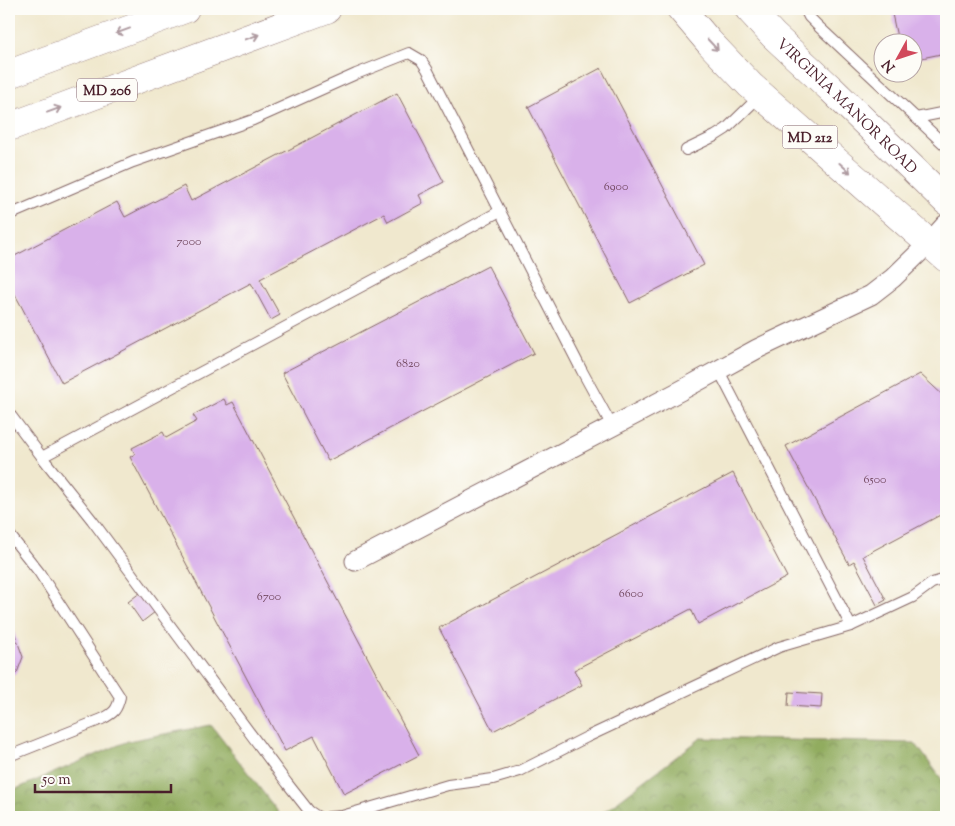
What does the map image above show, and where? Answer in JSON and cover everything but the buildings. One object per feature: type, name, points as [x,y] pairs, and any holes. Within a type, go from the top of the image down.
[{"type":"main road","points":[[9,74],[185,9]]},
{"type":"main road","name":"MD 206","points":[[9,127],[327,9]]},
{"type":"main road","name":"MD 212","points":[[681,9],[750,85],[941,241]]},
{"type":"main road","name":"VIRGINIA MANOR ROAD","points":[[749,9],[946,201]]},
{"type":"street","points":[[355,561],[764,345],[871,295],[941,241]]},
{"type":"lane","points":[[805,9],[820,27],[946,146]]},
{"type":"lane","points":[[9,215],[133,162],[253,120],[356,74],[409,54],[421,60],[427,69],[612,426]]},
{"type":"lane","points":[[686,150],[726,129],[762,95]]},
{"type":"lane","points":[[916,118],[946,112]]},
{"type":"lane","points":[[42,457],[401,266],[500,210]]},
{"type":"lane","points":[[718,369],[851,626]]},
{"type":"lane","points":[[9,413],[92,520],[287,783],[309,811],[318,817]]},
{"type":"lane","points":[[9,534],[39,572],[120,697],[118,707],[107,717],[9,756]]},
{"type":"lane","points":[[329,817],[342,816],[448,785],[494,778],[520,771],[779,646],[851,626],[913,597],[932,583],[946,579]]},
{"type":"green space","points":[[211,725],[282,817],[9,817],[9,792],[128,741]]},
{"type":"green space","points":[[701,738],[915,743],[946,785],[946,817],[597,817]]}]
